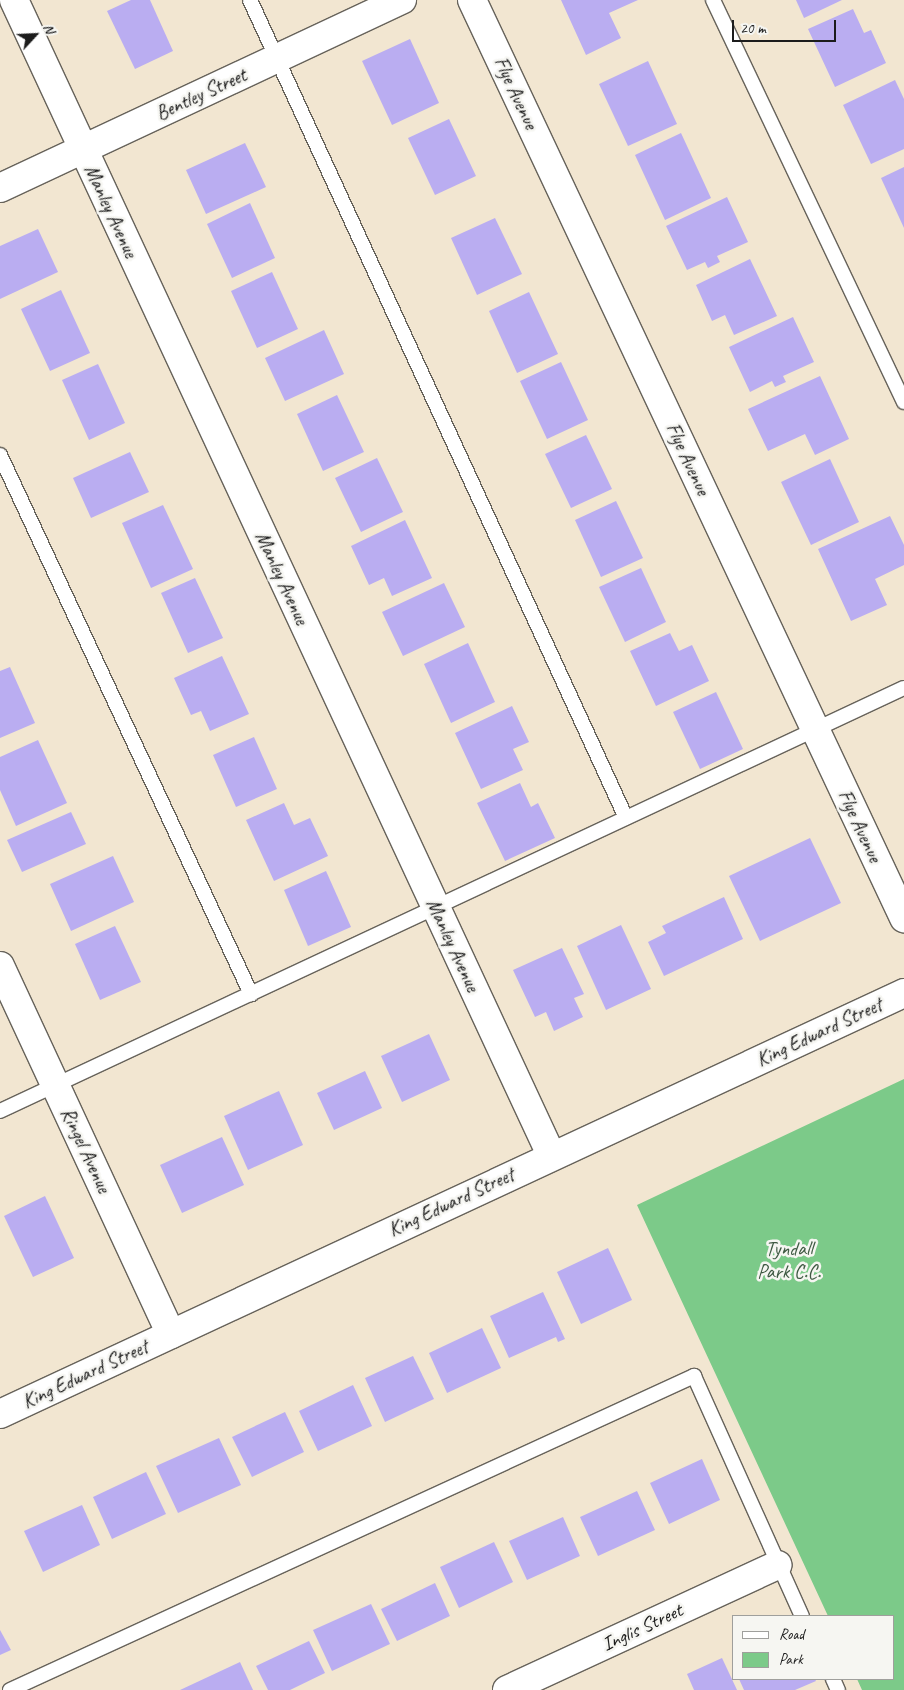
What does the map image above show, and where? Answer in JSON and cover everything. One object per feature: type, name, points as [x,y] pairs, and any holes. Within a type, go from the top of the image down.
[{"type":"street","name":"Manley Avenue","points":[[14,0],[551,1155]]},
{"type":"street","name":"Bentley Street","points":[[0,188],[402,0]]},
{"type":"street","name":"Flye Avenue","points":[[472,0],[904,918]]},
{"type":"street","name":"Ringel Avenue","points":[[0,966],[171,1334]]},
{"type":"street","name":"King Edward Street","points":[[0,1414],[551,1155],[904,993]]},
{"type":"street","name":"Inglis Street","points":[[507,1690],[777,1565]]},
{"type":"lane","points":[[250,0],[626,818]]},
{"type":"lane","points":[[713,0],[904,402]]},
{"type":"lane","points":[[0,455],[251,994]]},
{"type":"lane","points":[[0,1111],[904,688]]},
{"type":"lane","points":[[10,1690],[694,1376],[777,1565],[802,1615]]},
{"type":"green space","name":"Tyndall Park C.C.","points":[[904,1079],[904,1690],[862,1690],[857,1680],[894,1680],[894,1615],[828,1615],[637,1205]]},
{"type":"building","points":[[131,0],[150,0],[173,51],[135,69],[107,11]]},
{"type":"building","points":[[561,0],[638,0],[609,13],[621,38],[586,55]]},
{"type":"building","points":[[796,0],[842,0],[804,18]]},
{"type":"building","points":[[853,9],[864,33],[871,30],[886,63],[835,87],[808,29]]},
{"type":"building","points":[[410,39],[439,103],[392,125],[362,61]]},
{"type":"building","points":[[648,61],[677,124],[628,146],[599,84]]},
{"type":"building","points":[[895,80],[904,99],[904,149],[871,164],[843,105]]},
{"type":"building","points":[[449,119],[476,176],[435,195],[408,138]]},
{"type":"building","points":[[681,133],[711,198],[665,220],[635,155]]},
{"type":"building","points":[[245,143],[266,187],[206,214],[186,170]]},
{"type":"building","points":[[904,167],[904,228],[881,178]]},
{"type":"building","points":[[727,197],[748,242],[717,256],[720,262],[708,268],[705,262],[687,270],[666,226]]},
{"type":"building","points":[[250,203],[275,258],[232,278],[207,224]]},
{"type":"building","points":[[495,218],[522,274],[477,295],[451,238]]},
{"type":"building","points":[[38,229],[58,272],[0,299],[0,246]]},
{"type":"building","points":[[750,259],[777,316],[734,335],[725,315],[712,321],[696,285]]},
{"type":"building","points":[[272,272],[298,329],[257,348],[231,291]]},
{"type":"building","points":[[61,290],[90,353],[50,371],[21,309]]},
{"type":"building","points":[[529,292],[558,354],[517,373],[489,311]]},
{"type":"building","points":[[793,317],[814,362],[783,376],[786,382],[775,387],[772,381],[750,392],[729,347]]},
{"type":"building","points":[[324,330],[344,374],[285,401],[265,358]]},
{"type":"building","points":[[561,362],[588,420],[547,439],[520,381]]},
{"type":"building","points":[[98,364],[125,423],[89,440],[62,380]]},
{"type":"building","points":[[820,376],[849,439],[815,455],[805,434],[768,451],[748,409]]},
{"type":"building","points":[[337,395],[364,452],[323,471],[297,414]]},
{"type":"building","points":[[586,435],[612,489],[571,508],[545,454]]},
{"type":"building","points":[[130,452],[149,492],[91,518],[73,478]]},
{"type":"building","points":[[377,458],[403,512],[361,532],[335,478]]},
{"type":"building","points":[[830,459],[859,522],[811,545],[781,482]]},
{"type":"building","points":[[616,501],[643,558],[601,577],[575,520]]},
{"type":"building","points":[[163,505],[193,569],[151,588],[122,523]]},
{"type":"building","points":[[890,516],[904,545],[904,565],[875,579],[887,605],[851,621],[818,549]]},
{"type":"building","points":[[405,520],[432,578],[392,596],[384,578],[369,585],[351,546]]},
{"type":"building","points":[[641,568],[666,622],[625,642],[599,587]]},
{"type":"building","points":[[195,578],[223,638],[188,653],[161,593]]},
{"type":"building","points":[[444,583],[465,627],[403,656],[382,612]]},
{"type":"building","points":[[670,633],[679,651],[692,645],[709,681],[656,706],[630,651]]},
{"type":"building","points":[[468,643],[495,702],[451,723],[424,664]]},
{"type":"building","points":[[222,656],[249,714],[210,731],[201,711],[191,715],[174,678]]},
{"type":"building","points":[[10,667],[35,723],[0,738],[0,671]]},
{"type":"building","points":[[716,692],[743,749],[700,769],[673,712]]},
{"type":"building","points":[[512,706],[529,742],[513,749],[523,770],[481,789],[455,733]]},
{"type":"building","points":[[254,737],[277,789],[236,807],[213,755]]},
{"type":"building","points":[[38,740],[67,803],[16,826],[0,790],[0,757]]},
{"type":"building","points":[[520,783],[531,807],[538,803],[555,838],[505,861],[477,803]]},
{"type":"building","points":[[284,803],[294,825],[310,818],[328,856],[274,881],[246,820]]},
{"type":"building","points":[[71,812],[86,844],[22,872],[7,840]]},
{"type":"building","points":[[810,838],[841,903],[760,941],[729,876]]},
{"type":"building","points":[[113,856],[134,902],[71,931],[50,884]]},
{"type":"building","points":[[326,871],[351,927],[308,946],[284,890]]},
{"type":"building","points":[[724,897],[743,939],[664,976],[648,942],[666,933],[662,926]]},
{"type":"building","points":[[621,925],[651,989],[606,1010],[577,946]]},
{"type":"building","points":[[115,926],[141,982],[100,1000],[75,944]]},
{"type":"building","points":[[562,948],[584,994],[574,998],[583,1017],[554,1031],[546,1012],[535,1017],[513,970]]},
{"type":"building","points":[[429,1034],[450,1080],[402,1102],[381,1056]]},
{"type":"building","points":[[365,1071],[382,1108],[334,1130],[317,1093]]},
{"type":"building","points":[[279,1091],[303,1145],[248,1170],[224,1116]]},
{"type":"building","points":[[222,1137],[244,1185],[182,1213],[160,1165]]},
{"type":"building","points":[[45,1196],[74,1258],[33,1277],[4,1216]]},
{"type":"building","points":[[608,1248],[632,1300],[581,1324],[557,1272]]},
{"type":"building","points":[[543,1292],[565,1339],[558,1342],[556,1337],[509,1358],[490,1316]]},
{"type":"building","points":[[482,1328],[501,1368],[447,1393],[429,1353]]},
{"type":"building","points":[[413,1356],[434,1399],[385,1422],[365,1378]]},
{"type":"building","points":[[353,1385],[372,1426],[318,1451],[299,1411]]},
{"type":"building","points":[[285,1412],[304,1452],[252,1477],[232,1437]]},
{"type":"building","points":[[219,1438],[241,1485],[178,1513],[156,1466]]},
{"type":"building","points":[[702,1459],[720,1500],[669,1524],[650,1483]]},
{"type":"building","points":[[146,1472],[166,1514],[112,1539],[93,1497]]},
{"type":"building","points":[[637,1491],[655,1530],[598,1556],[580,1517]]},
{"type":"building","points":[[82,1505],[100,1545],[43,1572],[24,1531]]},
{"type":"building","points":[[563,1517],[580,1556],[527,1580],[509,1541]]},
{"type":"building","points":[[494,1542],[513,1582],[459,1608],[440,1567]]},
{"type":"building","points":[[435,1583],[450,1616],[397,1641],[381,1609]]},
{"type":"building","points":[[371,1604],[390,1644],[332,1671],[313,1630]]},
{"type":"building","points":[[0,1630],[11,1650],[0,1655]]},
{"type":"building","points":[[309,1641],[325,1673],[290,1690],[268,1690],[256,1666]]},
{"type":"building","points":[[722,1658],[737,1690],[694,1690],[687,1674]]},
{"type":"building","points":[[240,1662],[253,1690],[180,1690]]},
{"type":"building","points":[[739,1680],[816,1681],[795,1690],[744,1690]]}]
